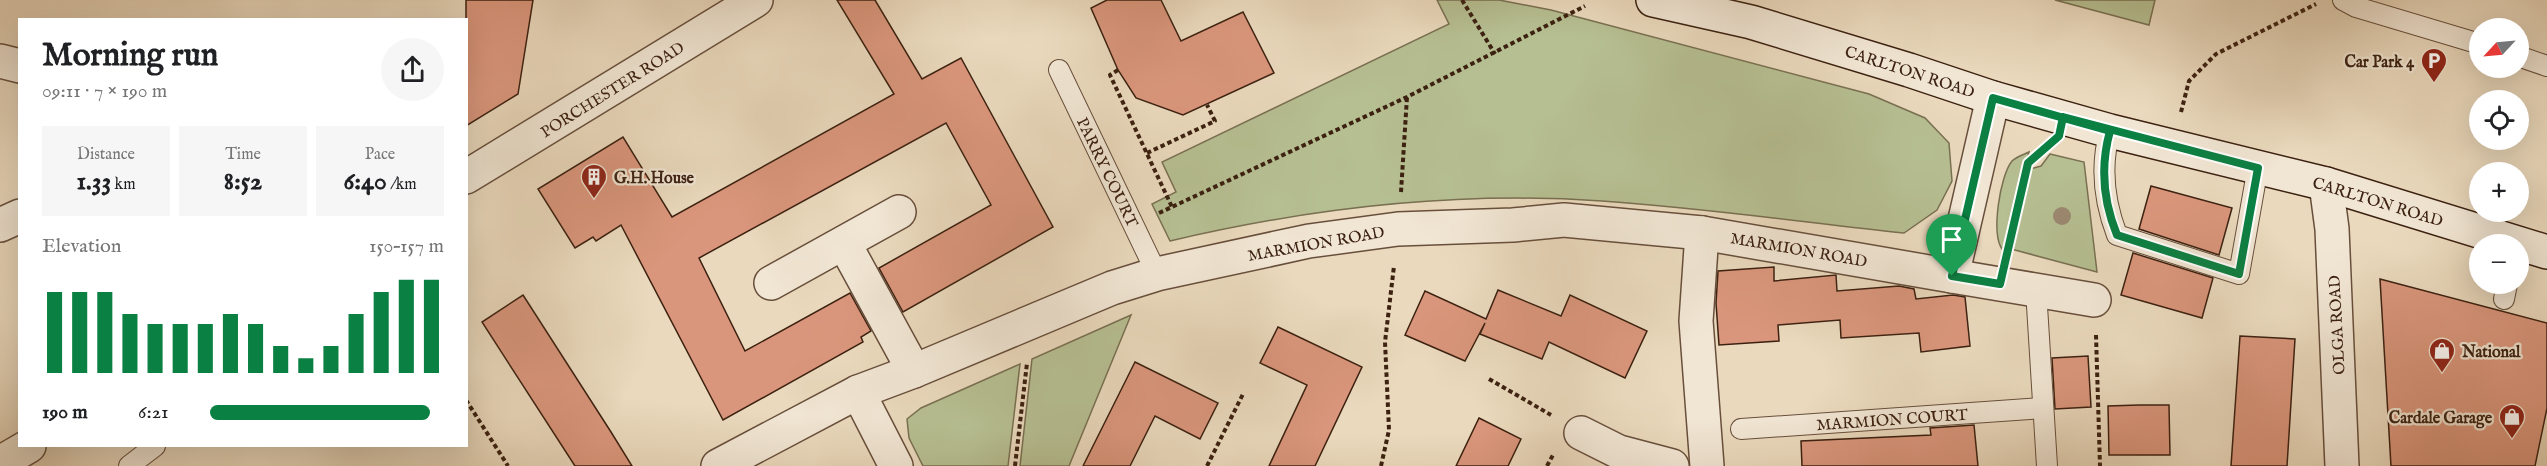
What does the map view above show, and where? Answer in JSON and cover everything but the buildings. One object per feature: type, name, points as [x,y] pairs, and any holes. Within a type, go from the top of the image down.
[{"type":"street","name":"PORCHESTER ROAD","points":[[468,175],[756,0]]},
{"type":"street","name":"CARLTON ROAD","points":[[1653,0],[1751,22],[1910,70],[1993,98],[2110,131],[2326,184],[2484,234]]},
{"type":"street","points":[[0,62],[18,66]]},
{"type":"street","points":[[1952,276],[1993,98]]},
{"type":"street","name":"OLGA ROAD","points":[[2326,184],[2332,240],[2342,466]]},
{"type":"street","points":[[771,283],[899,212]]},
{"type":"street","points":[[0,225],[18,217]]},
{"type":"street","name":"MARMION ROAD","points":[[718,466],[858,392],[914,371],[1032,320],[1156,274],[1309,241],[1398,229],[1513,225],[1564,220],[1702,233],[2094,300]]},
{"type":"street","points":[[1702,233],[1696,321],[1707,466]]},
{"type":"street","points":[[844,243],[914,371]]},
{"type":"street","name":"CARLTON ROAD","points":[[2529,247],[2547,252]]},
{"type":"street","points":[[858,392],[896,466]]},
{"type":"street","points":[[1568,425],[1616,459],[1672,466]]},
{"type":"lane","points":[[2343,0],[2356,7],[2469,41]]},
{"type":"lane","points":[[2529,60],[2547,66]]},
{"type":"lane","name":"PARRY COURT","points":[[1059,70],[1156,274]]},
{"type":"lane","points":[[2110,131],[2103,159],[2108,212],[2117,235],[2239,274],[2258,168]]},
{"type":"lane","points":[[2036,290],[2047,466]]},
{"type":"lane","name":"MARMION COURT","points":[[1741,429],[2043,408]]},
{"type":"lane","points":[[129,466],[154,447]]},
{"type":"path","points":[[1462,0],[1495,54]]},
{"type":"path","points":[[2180,118],[2189,81],[2216,54],[2324,0]]},
{"type":"path","points":[[1133,225],[1407,97],[1585,6]]},
{"type":"path","points":[[1118,70],[1110,75],[1172,207]]},
{"type":"path","points":[[1382,466],[1389,430],[1385,342],[1398,229],[1407,97]]},
{"type":"path","points":[[1147,153],[1215,121],[1208,105]]},
{"type":"path","points":[[2000,284],[2028,163],[2059,136],[2063,117]]},
{"type":"path","points":[[2094,300],[2100,466]]},
{"type":"path","points":[[1015,466],[1032,320]]},
{"type":"path","points":[[1489,379],[1568,425]]},
{"type":"path","points":[[1207,466],[1244,394]]},
{"type":"path","points":[[468,403],[508,466]]},
{"type":"path","points":[[1547,466],[1551,459]]},
{"type":"green space","points":[[1437,0],[1499,0],[1551,10],[1869,94],[1925,118],[1949,143],[1952,181],[1937,210],[1904,233],[1640,204],[1548,198],[1493,198],[1330,211],[1276,219],[1170,241],[1152,204],[1176,192],[1162,162],[1449,24]]},
{"type":"green space","points":[[2055,0],[2155,0],[2149,25]]},
{"type":"green space","points":[[2029,152],[2002,249],[1997,231],[1997,218],[2004,179],[2012,161]]},
{"type":"green space","points":[[2050,154],[2084,162],[2097,272],[2011,249],[2030,169],[2041,166]]},
{"type":"green space","points":[[1131,315],[1069,466],[1020,466],[1032,359]]},
{"type":"green space","points":[[1020,364],[1008,466],[923,466],[909,438],[907,419],[921,408]]},
{"type":"place","name":"Car Park 4","points":[[2434,84]]},
{"type":"place","name":"G.H. House","points":[[594,200]]},
{"type":"place","name":"National","points":[[2442,374]]},
{"type":"place","name":"Cardale Garage","points":[[2512,440]]},
{"type":"route","points":[[1952,276],[1993,98],[2063,117],[2110,131],[2103,159],[2108,212],[2117,235],[2239,274],[2258,168],[2063,117],[2059,136],[2028,163],[2000,284],[1952,276]]}]
